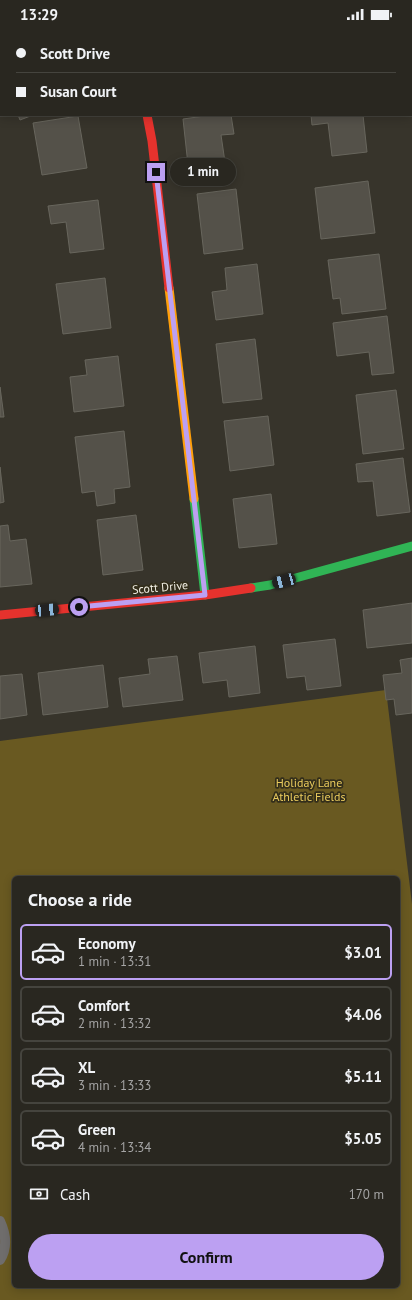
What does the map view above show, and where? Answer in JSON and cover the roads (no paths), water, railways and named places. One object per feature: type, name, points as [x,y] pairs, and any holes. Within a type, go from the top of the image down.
[{"type":"street","points":[[147,116],[152,141],[205,595]]},
{"type":"street","name":"Scott Drive","points":[[0,615],[205,595],[270,585],[412,546]]},
{"type":"lane","points":[[0,1221],[6,1238],[6,1247],[0,1260]]},
{"type":"park label","name":"Holiday Lane Athletic Fields","points":[[309,789]]}]
